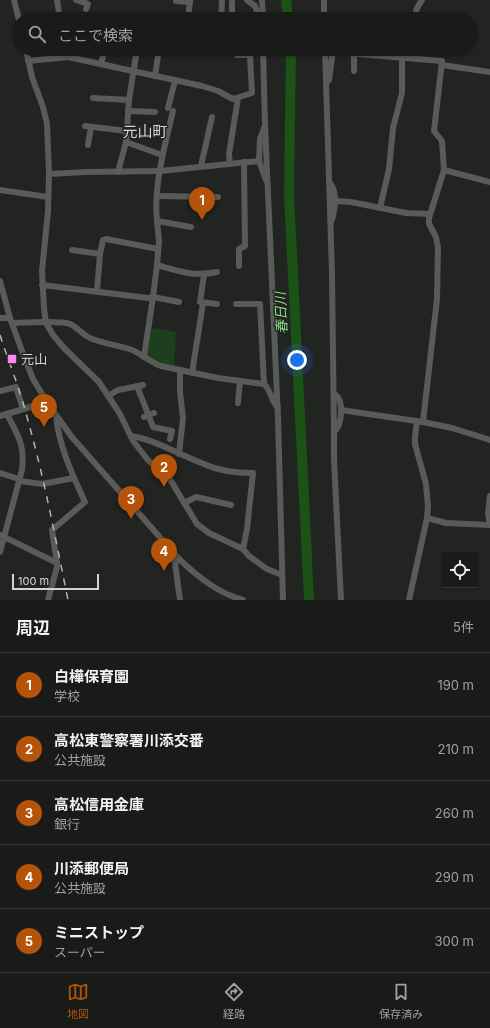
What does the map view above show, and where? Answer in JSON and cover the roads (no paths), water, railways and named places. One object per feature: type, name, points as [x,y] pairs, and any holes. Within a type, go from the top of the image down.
[{"type":"street","points":[[14,0],[17,12]]},
{"type":"street","points":[[57,0],[59,12]]},
{"type":"street","points":[[76,0],[88,4],[86,10]]},
{"type":"street","points":[[221,12],[222,0]]},
{"type":"street","points":[[232,0],[232,12]]},
{"type":"street","points":[[261,12],[262,0]]},
{"type":"street","points":[[324,0],[324,12]]},
{"type":"street","points":[[416,12],[422,0]]},
{"type":"street","points":[[176,1],[190,1],[189,12]]},
{"type":"street","points":[[251,1],[258,12]]},
{"type":"street","points":[[27,56],[47,124],[49,174],[42,271],[46,323],[53,335],[64,348],[99,382],[120,414],[133,441],[148,460],[171,481],[197,524],[202,529],[243,549],[249,556],[267,569],[282,575]]},
{"type":"street","points":[[102,64],[104,56]]},
{"type":"street","points":[[118,172],[126,142],[129,100],[136,56]]},
{"type":"street","points":[[155,76],[157,56]]},
{"type":"street","points":[[28,61],[68,57],[218,91],[233,99],[252,93],[250,56]]},
{"type":"street","points":[[263,56],[278,408],[283,600]]},
{"type":"street","points":[[325,56],[334,394],[334,460],[341,600]]},
{"type":"street","points":[[326,85],[329,80],[332,56]]},
{"type":"street","points":[[354,56],[354,70]]},
{"type":"street","points":[[387,56],[442,61],[434,131],[442,141],[444,170],[429,214],[429,224],[436,238],[438,248],[437,299],[420,421],[415,437],[415,444],[426,484],[428,506],[427,518],[409,600]]},
{"type":"street","points":[[380,208],[389,169],[393,128],[402,93],[404,57]]},
{"type":"street","points":[[442,65],[490,72]]},
{"type":"street","points":[[144,357],[154,297],[158,249],[159,236],[156,208],[157,196],[162,155],[175,81]]},
{"type":"street","points":[[93,98],[129,100]]},
{"type":"street","points":[[230,164],[229,154],[238,98]]},
{"type":"street","points":[[128,111],[155,112]]},
{"type":"street","points":[[201,166],[212,116]]},
{"type":"street","points":[[265,125],[260,139],[259,161],[268,186]]},
{"type":"street","points":[[88,145],[88,126],[127,131]]},
{"type":"street","points":[[126,142],[162,155]]},
{"type":"street","points":[[49,174],[160,171],[259,161]]},
{"type":"street","points":[[239,266],[239,249],[245,246],[244,162]]},
{"type":"street","points":[[444,170],[490,182]]},
{"type":"street","points":[[328,182],[332,186],[336,201],[333,219],[330,224]]},
{"type":"street","points":[[0,190],[48,197]]},
{"type":"street","points":[[157,196],[218,197]]},
{"type":"street","points":[[336,201],[351,202],[406,213],[429,214]]},
{"type":"street","points":[[157,221],[191,227]]},
{"type":"street","points":[[96,291],[103,240],[106,239],[158,249]]},
{"type":"street","points":[[72,250],[100,254]]},
{"type":"street","points":[[156,265],[191,274],[204,275],[218,272]]},
{"type":"street","points":[[192,373],[203,303],[200,302],[204,275]]},
{"type":"street","points":[[0,281],[11,321],[33,379],[71,436],[179,560],[196,575],[216,589],[232,597],[243,600]]},
{"type":"street","points":[[42,285],[148,298],[154,297],[179,302]]},
{"type":"street","points":[[203,303],[217,304]]},
{"type":"street","points":[[236,304],[260,304],[264,384]]},
{"type":"street","points":[[0,318],[11,321],[70,324],[84,335],[99,342],[140,353],[144,357],[161,366],[192,373],[264,384],[267,386],[275,405],[278,408]]},
{"type":"street","points":[[179,454],[183,418],[180,392],[180,370]]},
{"type":"street","points":[[238,403],[240,381]]},
{"type":"street","points":[[108,396],[118,390],[140,386],[153,427],[172,431],[170,439]]},
{"type":"street","points":[[0,391],[16,387],[23,409]]},
{"type":"street","points":[[334,394],[339,399],[341,410],[339,425],[337,430],[334,432]]},
{"type":"street","points":[[4,415],[47,402]]},
{"type":"street","points":[[0,409],[20,440],[23,450],[22,470],[2,536],[0,552]]},
{"type":"street","points":[[341,410],[420,421],[452,428],[490,440]]},
{"type":"street","points":[[48,600],[57,567],[52,530],[58,523],[85,502],[74,478],[58,434],[56,415]]},
{"type":"street","points":[[131,436],[148,440],[205,465],[236,473],[253,473],[247,529],[243,549]]},
{"type":"street","points":[[0,473],[19,480],[42,484],[74,478]]},
{"type":"street","points":[[427,518],[446,523],[490,525],[488,513],[490,496]]},
{"type":"street","points":[[184,503],[196,497],[231,505]]},
{"type":"street","points":[[2,536],[57,563]]},
{"type":"street","points":[[179,560],[175,563],[180,600]]},
{"type":"waterway","name":"春日川","points":[[286,0],[287,12]]},
{"type":"waterway","name":"春日川","points":[[291,56],[289,194],[309,600]]},
{"type":"railway","points":[[0,335],[19,391],[31,433],[48,504],[68,600]]},
{"type":"place","name":"白樺保育園","points":[[202,220]]},
{"type":"place","name":"元山","points":[[12,359]]},
{"type":"place","name":"ミニストップ","points":[[44,427]]},
{"type":"place","name":"高松東警察署川添交番","points":[[164,487]]},
{"type":"place","name":"高松信用金庫","points":[[131,519]]},
{"type":"place","name":"川添郵便局","points":[[164,571]]},
{"type":"district","name":"元山町","points":[[145,132]]}]
